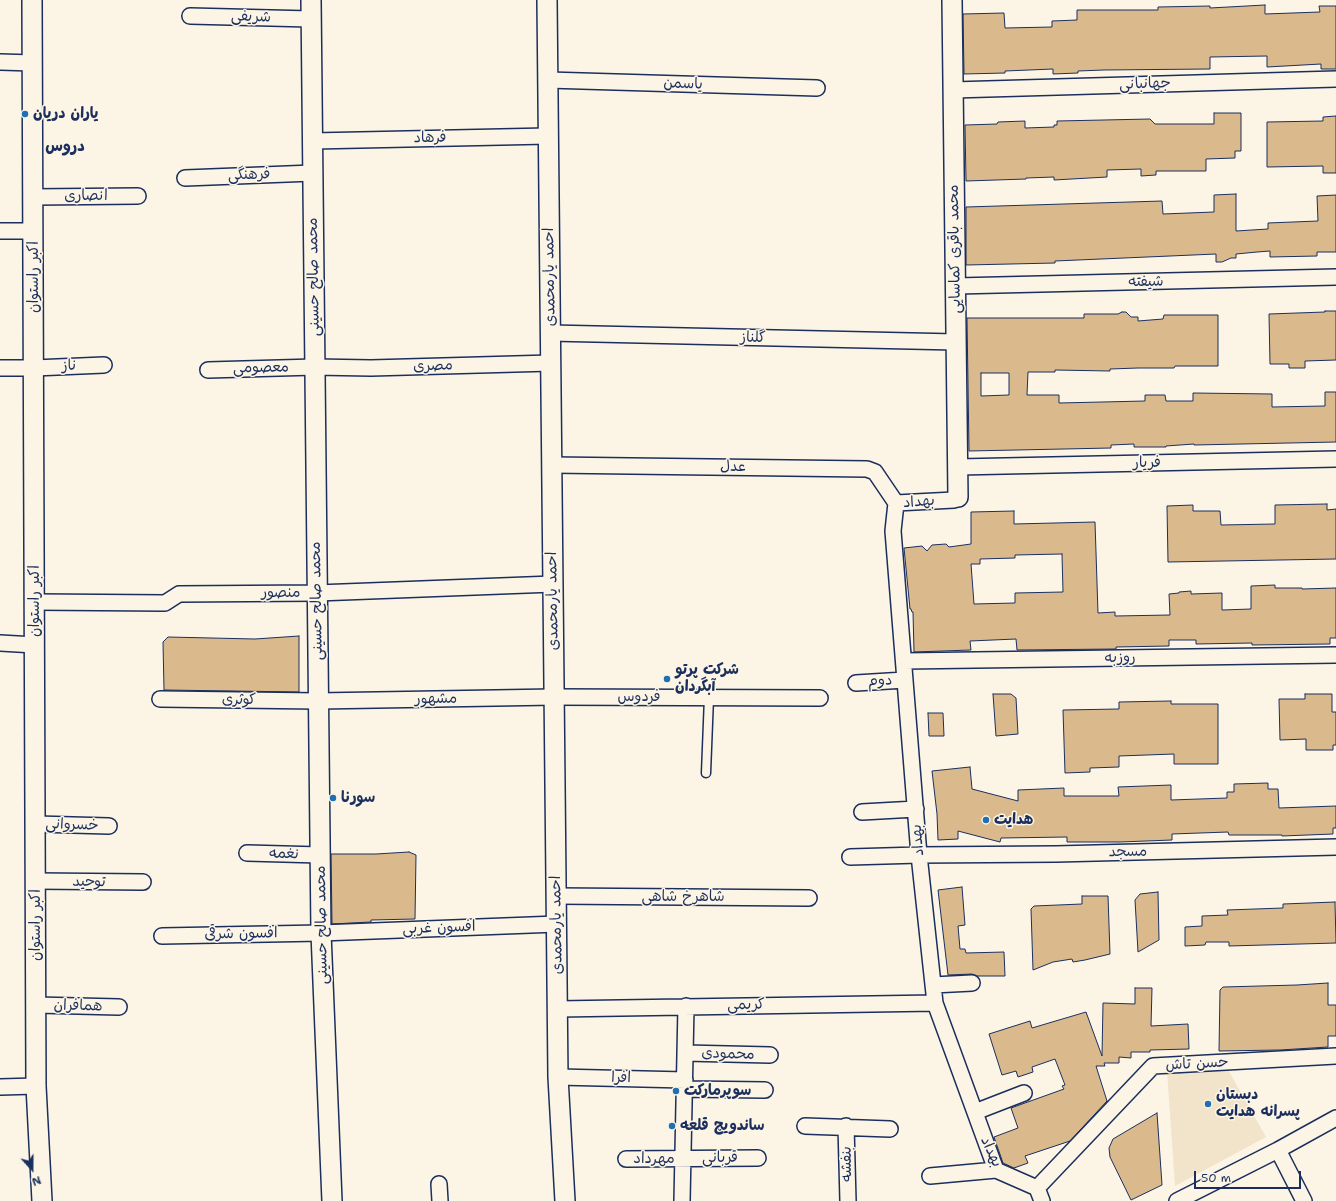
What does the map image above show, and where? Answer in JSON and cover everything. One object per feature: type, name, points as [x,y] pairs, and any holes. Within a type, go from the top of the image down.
[{"type":"street","name":"اکبر راستوان","points":[[32,0],[34,197],[36,1086],[42,1201]]},
{"type":"street","name":"محمد صالح حسینی","points":[[311,0],[321,933],[332,1201]]},
{"type":"street","name":"احمد یارمحمدی","points":[[547,0],[558,1077],[565,1201]]},
{"type":"street","name":"محمد باقری کماسایی","points":[[952,0],[958,497]]},
{"type":"street","name":"شریفی","points":[[190,16],[311,19]]},
{"type":"street","points":[[0,62],[33,63]]},
{"type":"street","name":"جهانبانی","points":[[953,90],[1336,79]]},
{"type":"street","name":"یاسمن","points":[[548,80],[817,88]]},
{"type":"street","name":"فرهاد","points":[[313,141],[548,136]]},
{"type":"street","name":"فرهنگی","points":[[185,178],[313,173]]},
{"type":"street","name":"انصاری","points":[[34,197],[138,196]]},
{"type":"street","points":[[0,231],[34,231]]},
{"type":"street","name":"شیفته","points":[[956,286],[1336,277]]},
{"type":"street","name":"گلناز","points":[[550,333],[956,342]]},
{"type":"street","name":"مصری","points":[[315,367],[371,368],[551,363]]},
{"type":"street","name":"ناز","points":[[0,368],[104,365]]},
{"type":"street","name":"معصومی","points":[[208,370],[315,367]]},
{"type":"street","name":"فریار","points":[[958,467],[1336,459]]},
{"type":"street","name":"عدل","points":[[552,465],[867,469],[875,472],[896,503]]},
{"type":"street","name":"بهداد","points":[[958,497],[954,500],[896,503],[893,531],[919,855],[935,1003],[996,1170],[1039,1195]]},
{"type":"street","name":"منصور","points":[[35,602],[165,603],[179,594],[317,593],[553,584]]},
{"type":"street","points":[[0,643],[35,645]]},
{"type":"street","name":"روزبه","points":[[904,661],[1336,655]]},
{"type":"street","name":"دوم","points":[[856,683],[905,680]]},
{"type":"street","name":"فردوس","points":[[554,697],[820,698]]},
{"type":"street","name":"مشهور","points":[[318,701],[554,697]]},
{"type":"street","name":"کوثری","points":[[160,699],[318,701]]},
{"type":"street","points":[[862,812],[916,809]]},
{"type":"street","name":"خسروانی","points":[[36,824],[109,826]]},
{"type":"street","name":"مسجد","points":[[850,857],[1056,854],[1336,847]]},
{"type":"street","name":"نغمه","points":[[247,853],[320,855]]},
{"type":"street","name":"توحید","points":[[36,881],[143,882]]},
{"type":"street","name":"شاهرخ شاهی","points":[[556,896],[809,898]]},
{"type":"street","name":"افسون غربی","points":[[321,933],[557,924]]},
{"type":"street","name":"افسون شرقی","points":[[162,936],[321,933]]},
{"type":"street","points":[[933,985],[972,983]]},
{"type":"street","name":"کریمی","points":[[558,1009],[935,1003]]},
{"type":"street","name":"همافران","points":[[36,1005],[119,1007]]},
{"type":"street","points":[[682,1201],[686,1006]]},
{"type":"street","name":"محمودی","points":[[685,1053],[770,1056]]},
{"type":"street","name":"حسن تاش","points":[[1039,1195],[1153,1066],[1336,1056]]},
{"type":"street","name":"افرا","points":[[558,1077],[765,1090]]},
{"type":"street","points":[[0,1087],[36,1086]]},
{"type":"street","points":[[974,1112],[1024,1093]]},
{"type":"street","points":[[1177,1201],[1278,1150],[1336,1118]]},
{"type":"street","points":[[805,1126],[846,1126],[890,1129]]},
{"type":"street","name":"بنفشه","points":[[846,1126],[848,1201]]},
{"type":"street","points":[[1278,1150],[1304,1201]]},
{"type":"street","name":"قربانی","points":[[683,1159],[758,1158]]},
{"type":"street","name":"مهرداد","points":[[626,1159],[683,1159]]},
{"type":"street","points":[[930,1176],[996,1170]]},
{"type":"street","points":[[439,1184],[440,1201]]},
{"type":"lane","points":[[706,773],[709,697]]},
{"type":"shaded area","name":"دبستان پسرانه هدایت","points":[[1227,1068],[1266,1137],[1175,1186],[1167,1071]]},
{"type":"building","points":[[1265,5],[1265,14],[1320,12],[1319,6],[1336,6],[1336,69],[1321,69],[1321,64],[1267,67],[1267,56],[1210,57],[1210,69],[1104,70],[1053,74],[1053,69],[1005,71],[1005,73],[964,74],[963,14],[1004,13],[1005,28],[1052,27],[1052,21],[1077,20],[1077,10],[1158,10],[1158,7],[1210,6],[1210,8]]},
{"type":"building","points":[[1214,113],[1241,113],[1241,151],[1235,151],[1235,158],[1206,159],[1206,171],[1156,171],[1156,175],[1141,176],[1141,169],[1107,170],[1107,177],[1054,180],[1054,177],[966,181],[965,125],[1025,121],[1025,128],[1054,127],[1054,125],[1057,125],[1057,121],[1150,119],[1155,124],[1214,124]]},
{"type":"building","points":[[1336,116],[1336,173],[1323,173],[1323,166],[1267,167],[1267,122],[1323,121],[1323,117]]},
{"type":"building","points":[[1236,194],[1236,231],[1268,229],[1268,223],[1318,221],[1317,196],[1336,195],[1336,252],[1317,252],[1317,256],[1270,257],[1270,251],[1257,252],[1236,254],[1236,258],[1231,258],[1222,262],[1216,262],[1216,254],[1055,261],[1055,263],[966,265],[966,207],[1162,201],[1163,214],[1214,212],[1214,195]]},
{"type":"building","points":[[1336,311],[1336,360],[1305,361],[1305,368],[1289,368],[1289,364],[1270,364],[1269,314]]},
{"type":"building","points":[[1126,312],[1131,317],[1138,317],[1138,321],[1163,319],[1164,315],[1218,315],[1218,366],[1110,369],[1110,371],[1055,370],[1055,372],[1028,372],[1027,395],[1059,395],[1059,403],[1145,401],[1145,395],[1165,395],[1166,401],[1193,401],[1193,393],[1272,394],[1272,407],[1325,406],[1325,392],[1336,392],[1336,442],[1194,444],[1166,447],[1134,447],[1134,444],[1111,445],[1111,448],[969,451],[967,318],[1084,318],[1084,314],[1118,314]],"holes":[[[981,373],[1009,373],[1009,395],[981,396]]]},
{"type":"building","points":[[1327,504],[1327,510],[1336,509],[1336,559],[1168,562],[1167,506],[1193,505],[1193,511],[1220,511],[1221,525],[1275,524],[1275,505]]},
{"type":"building","points":[[1014,511],[1014,524],[1095,522],[1098,613],[1115,612],[1115,616],[1170,615],[1169,594],[1179,592],[1191,591],[1191,594],[1222,593],[1222,610],[1251,609],[1251,586],[1275,585],[1275,588],[1302,589],[1336,588],[1336,638],[1330,638],[1330,644],[1196,644],[1196,640],[1169,640],[1169,646],[1116,647],[1116,649],[1017,650],[1016,639],[970,641],[971,650],[914,652],[913,612],[910,609],[904,548],[922,546],[927,551],[932,545],[946,544],[949,547],[971,544],[971,512]],"holes":[[[1062,554],[1063,592],[1015,593],[1015,603],[974,604],[971,564],[980,564],[980,559],[1015,558],[1015,555]]]},
{"type":"building","points":[[299,636],[299,692],[164,690],[163,642],[168,637],[255,639]]},
{"type":"building","points":[[993,694],[1011,694],[1016,698],[1018,734],[996,736]]},
{"type":"building","points":[[1305,694],[1332,694],[1332,712],[1336,712],[1336,745],[1333,745],[1333,750],[1306,750],[1306,739],[1280,740],[1279,699],[1305,699]]},
{"type":"building","points":[[1171,701],[1171,704],[1218,704],[1218,764],[1174,764],[1174,754],[1119,756],[1119,767],[1090,768],[1090,772],[1065,773],[1063,710],[1119,709],[1119,702]]},
{"type":"building","points":[[928,713],[943,713],[944,736],[929,736]]},
{"type":"building","points":[[970,767],[972,789],[1018,801],[1018,790],[1064,788],[1064,796],[1119,796],[1118,787],[1171,785],[1171,800],[1227,798],[1227,792],[1234,792],[1234,784],[1268,783],[1268,789],[1278,789],[1279,808],[1336,806],[1336,828],[1333,828],[1333,834],[1282,836],[1229,835],[1228,832],[1172,834],[1172,840],[1120,842],[1067,842],[1067,837],[1001,838],[1000,842],[958,831],[958,839],[938,840],[937,814],[932,771]]},
{"type":"building","points":[[409,852],[416,855],[415,919],[371,920],[371,922],[332,924],[331,854]]},
{"type":"building","points":[[962,887],[965,925],[958,926],[960,949],[965,949],[966,953],[1004,952],[1005,976],[977,976],[972,974],[948,975],[938,890]]},
{"type":"building","points":[[1158,892],[1159,940],[1138,952],[1135,900],[1140,894]]},
{"type":"building","points":[[1082,896],[1108,896],[1110,954],[1073,962],[1072,959],[1053,962],[1033,970],[1031,909],[1034,906],[1082,904]]},
{"type":"building","points":[[1335,902],[1336,943],[1229,946],[1229,942],[1206,942],[1205,945],[1185,946],[1185,927],[1202,926],[1202,916],[1228,915],[1227,910],[1283,908],[1283,904]]},
{"type":"building","points":[[1328,983],[1328,1005],[1336,1005],[1336,1036],[1328,1036],[1328,1047],[1280,1050],[1219,1051],[1220,990],[1223,987]]},
{"type":"building","points":[[1135,988],[1152,988],[1151,1026],[1188,1024],[1189,1049],[1131,1052],[1131,1058],[1119,1057],[1119,1063],[1104,1063],[1105,1066],[1096,1066],[1107,1101],[1070,1141],[1025,1156],[1028,1163],[1014,1168],[1003,1163],[994,1137],[1018,1128],[1011,1108],[1064,1089],[1062,1086],[1065,1085],[1055,1059],[1032,1067],[1033,1072],[1018,1077],[1016,1071],[1002,1075],[989,1034],[1030,1021],[1032,1028],[1086,1012],[1102,1056],[1103,1003],[1135,1004]]},
{"type":"building","points":[[1157,1113],[1162,1185],[1131,1200],[1110,1157],[1109,1148],[1113,1139]]},
{"type":"place","name":"یاران دریان","points":[[25,114]]},
{"type":"place","name":"شرکت پرتو آبگردان","points":[[667,679]]},
{"type":"place","name":"سورنا","points":[[333,798]]},
{"type":"place","name":"هدایت","points":[[986,820]]},
{"type":"place","name":"سوپرمارکت","points":[[676,1091]]},
{"type":"place","name":"دبستان پسرانه هدایت","points":[[1208,1104]]},
{"type":"place","name":"ساندویچ قلعه","points":[[672,1126]]},
{"type":"district","name":"دروس","points":[[65,147]]}]
